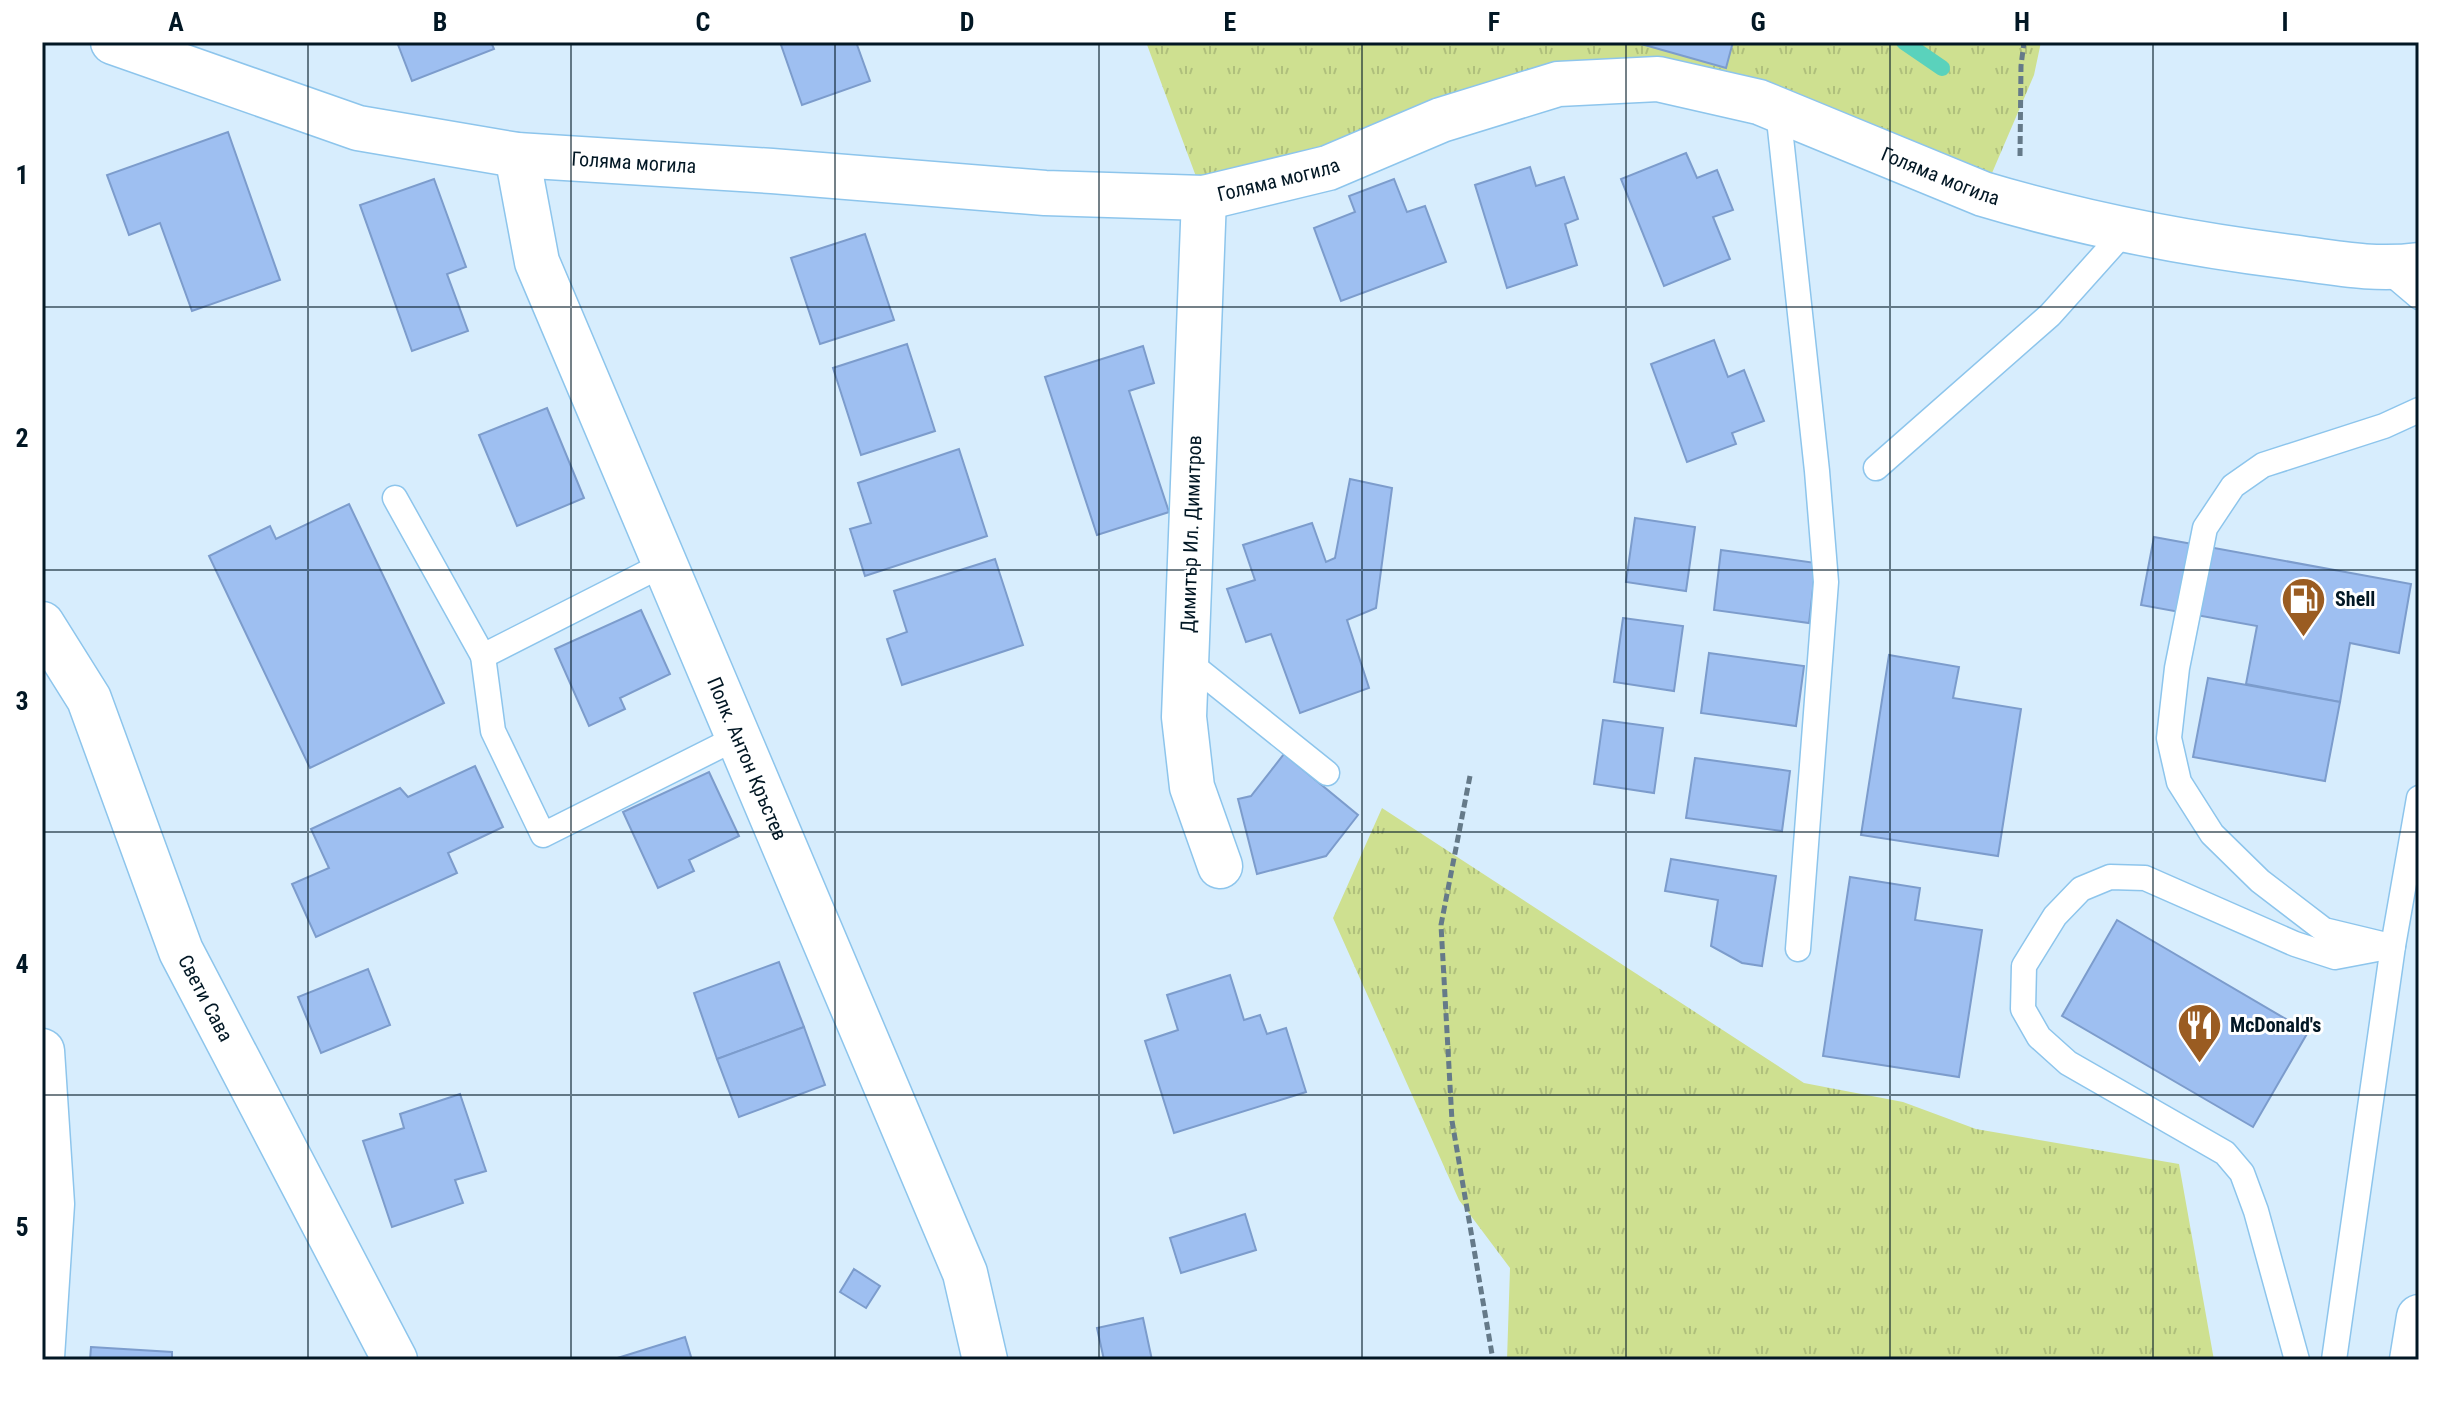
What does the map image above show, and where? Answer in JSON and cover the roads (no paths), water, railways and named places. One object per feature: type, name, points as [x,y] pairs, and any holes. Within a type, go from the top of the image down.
[{"type":"main road","name":"Голяма могила","points":[[113,42],[358,128],[517,155],[1045,193],[1204,198],[1328,168],[1441,120],[1558,84],[1658,79],[1759,102],[1983,194],[2020,205],[2209,247],[2402,267]]},
{"type":"main road","name":"Полк. Антон Кръстев","points":[[517,155],[537,262],[965,1273],[985,1360]]},
{"type":"main road","name":"Димитър Ил. Димитров","points":[[1204,198],[1184,717],[1192,787],[1220,866]]},
{"type":"main road","name":"Свети Сава","points":[[42,624],[89,699],[181,951],[395,1360]]},
{"type":"main road","points":[[42,1051],[52,1204],[42,1357]]},
{"type":"main road","points":[[2412,1360],[2419,1317]]},
{"type":"lane","points":[[1778,110],[1826,582],[1798,949]]},
{"type":"lane","points":[[1876,468],[2050,315],[2127,229]]},
{"type":"lane","points":[[2402,267],[2419,297]]},
{"type":"lane","points":[[2393,946],[2324,930],[2260,881],[2212,834],[2179,782],[2169,738],[2177,668],[2205,528],[2233,486],[2263,465],[2384,426],[2419,410]]},
{"type":"lane","points":[[395,498],[483,656],[493,731],[543,835],[738,737]]},
{"type":"lane","points":[[483,656],[664,564]]},
{"type":"lane","points":[[1186,660],[1327,773]]},
{"type":"lane","points":[[2334,1360],[2393,946],[2419,798]]},
{"type":"lane","points":[[2297,1360],[2256,1211],[2242,1173],[2225,1153],[2068,1063],[2039,1037],[2023,1009],[2024,966],[2055,916],[2081,889],[2110,877],[2145,878],[2295,944],[2335,957],[2393,946]]},
{"type":"waterway","points":[[1904,42],[1942,68]]},
{"type":"place","name":"Shell","points":[[2304,638]]},
{"type":"place","name":"McDonald's","points":[[2199,1064]]}]
